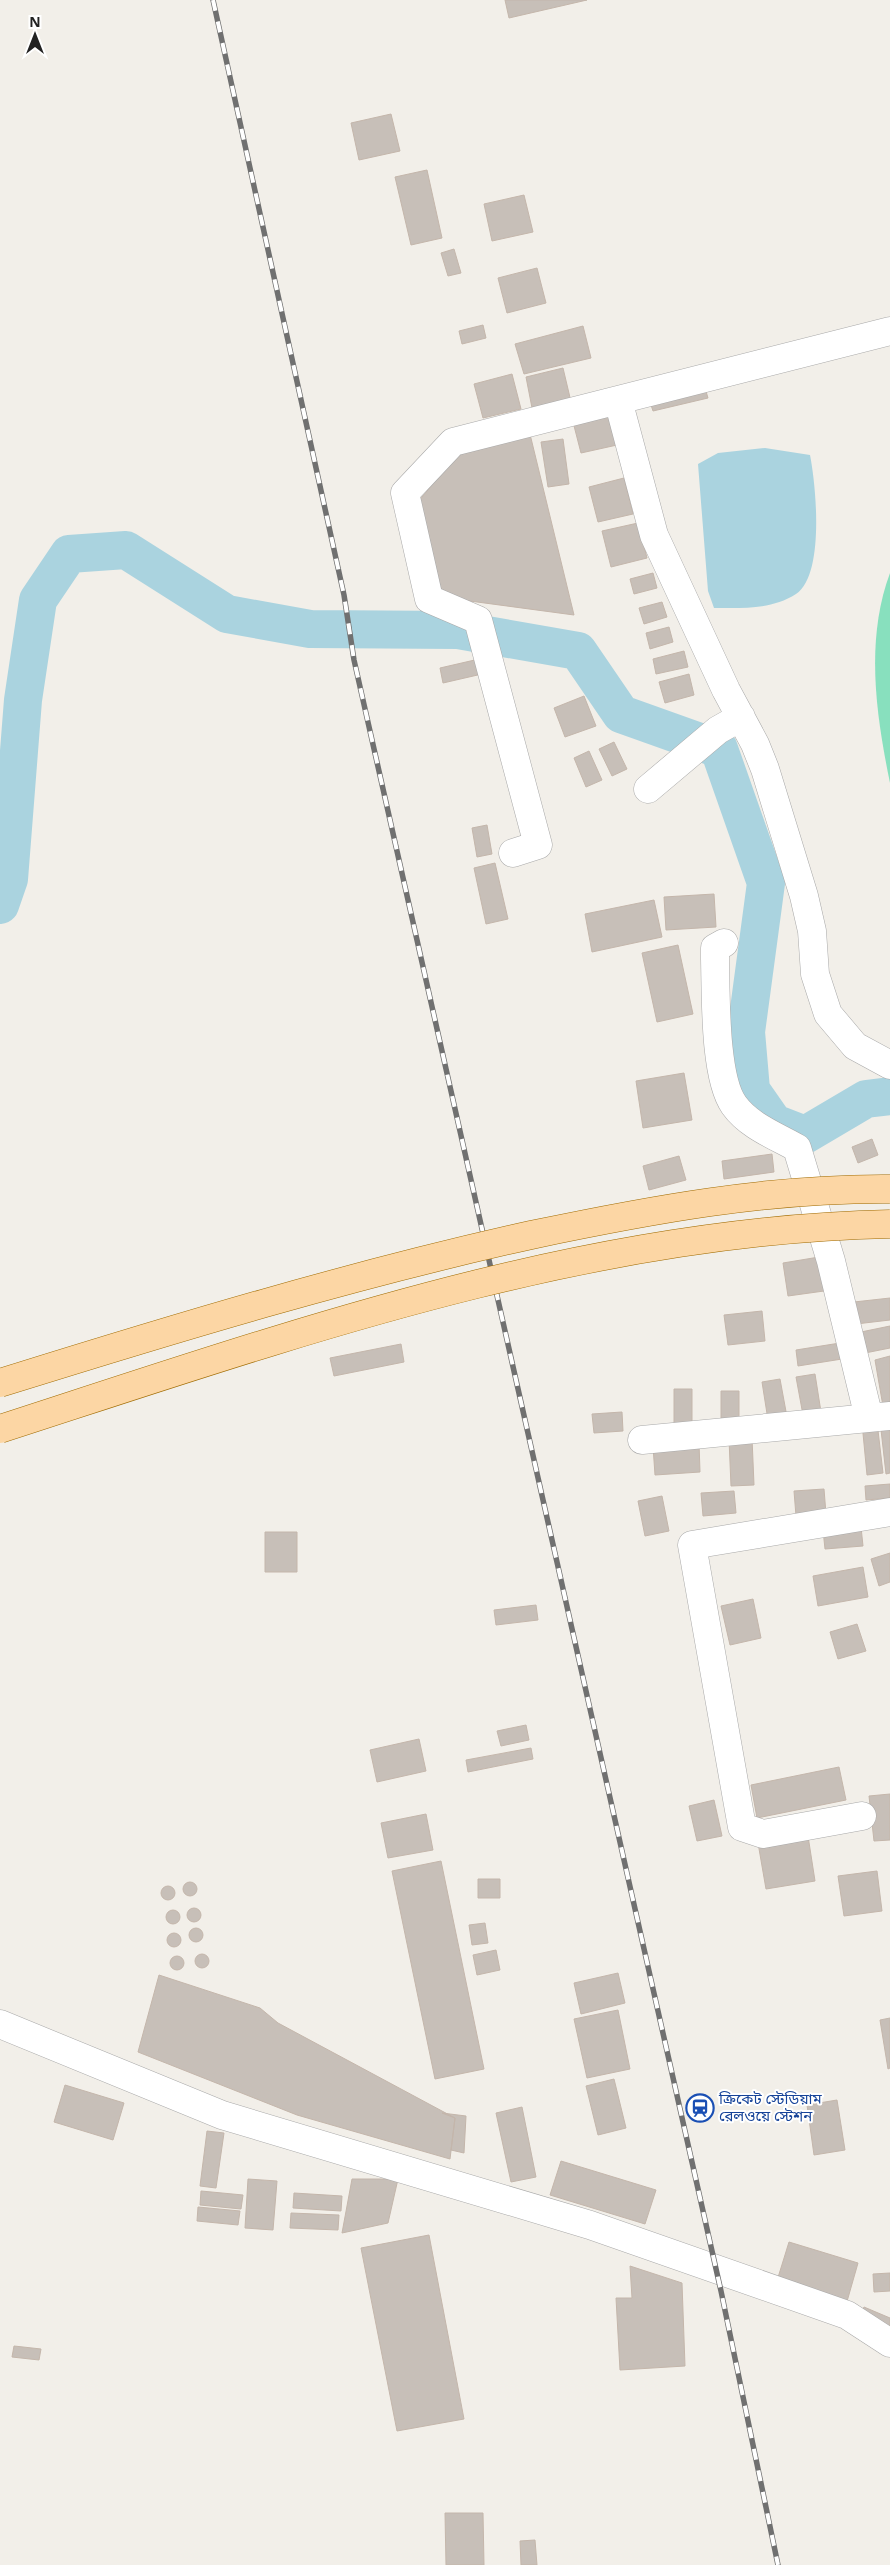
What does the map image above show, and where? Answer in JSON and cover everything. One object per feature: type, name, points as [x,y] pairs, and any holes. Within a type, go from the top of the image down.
[{"type":"main road","points":[[0,1383],[216,1315],[441,1255],[627,1215],[746,1196],[850,1189],[890,1189]]},
{"type":"main road","points":[[0,1429],[230,1354],[446,1292],[633,1251],[753,1234],[851,1225],[890,1224]]},
{"type":"street","points":[[513,853],[538,844],[478,620],[429,599],[405,492],[453,442],[890,331]]},
{"type":"street","points":[[618,400],[654,535],[764,769],[794,861],[812,931],[815,974],[828,1014],[855,1046],[890,1065]]},
{"type":"street","points":[[648,789],[703,742],[741,717]]},
{"type":"street","points":[[642,1440],[879,1417],[797,1148],[755,1125],[734,1105],[725,1084],[720,1051],[715,959],[715,948],[724,943]]},
{"type":"street","points":[[862,1816],[763,1834],[742,1827],[692,1545],[890,1512]]},
{"type":"street","points":[[0,2024],[222,2115],[590,2225],[847,2315],[890,2343]]},
{"type":"green space","points":[[890,573],[890,783],[877,704],[875,651],[882,598]]},
{"type":"water","points":[[765,448],[810,455],[816,507],[815,550],[811,568],[805,584],[796,594],[777,603],[756,607],[714,608],[708,591],[698,464],[718,453]]},
{"type":"building","points":[[505,0],[587,0],[509,18]]},
{"type":"building","points":[[391,114],[400,151],[359,160],[351,123]]},
{"type":"building","points":[[427,170],[442,238],[411,245],[395,177]]},
{"type":"building","points":[[524,195],[533,232],[492,241],[484,204]]},
{"type":"building","points":[[454,249],[461,273],[448,276],[441,253]]},
{"type":"building","points":[[537,268],[546,303],[507,313],[498,278]]},
{"type":"building","points":[[483,325],[486,338],[462,344],[459,331]]},
{"type":"building","points":[[583,326],[591,358],[524,374],[515,344]]},
{"type":"building","points":[[563,368],[572,406],[533,413],[526,377]]},
{"type":"building","points":[[512,374],[521,409],[483,418],[474,384]]},
{"type":"building","points":[[705,388],[708,398],[653,411],[650,402]]},
{"type":"building","points":[[608,409],[617,445],[581,453],[572,418]]},
{"type":"building","points":[[529,430],[574,615],[440,597],[418,502],[460,451]]},
{"type":"building","points":[[563,439],[569,484],[548,487],[541,442]]},
{"type":"building","points":[[624,478],[633,514],[598,522],[589,487]]},
{"type":"building","points":[[638,523],[647,558],[611,567],[602,531]]},
{"type":"building","points":[[653,573],[657,588],[634,594],[630,579]]},
{"type":"building","points":[[662,602],[667,617],[644,624],[639,608]]},
{"type":"building","points":[[669,627],[673,642],[650,649],[646,633]]},
{"type":"building","points":[[684,651],[688,667],[656,674],[653,659]]},
{"type":"building","points":[[479,659],[482,674],[443,683],[440,668]]},
{"type":"building","points":[[689,674],[694,695],[665,703],[659,682]]},
{"type":"building","points":[[584,696],[596,726],[565,737],[554,708]]},
{"type":"building","points":[[614,742],[627,769],[612,776],[599,749]]},
{"type":"building","points":[[589,751],[602,780],[586,787],[574,758]]},
{"type":"building","points":[[487,825],[492,854],[477,857],[472,828]]},
{"type":"building","points":[[495,863],[508,919],[486,924],[474,868]]},
{"type":"building","points":[[714,894],[716,927],[666,930],[664,897]]},
{"type":"building","points":[[654,900],[662,937],[592,952],[585,914]]},
{"type":"building","points":[[678,945],[693,1014],[657,1022],[642,953]]},
{"type":"building","points":[[684,1073],[692,1120],[643,1128],[636,1081]]},
{"type":"building","points":[[872,1139],[878,1155],[858,1163],[852,1147]]},
{"type":"building","points":[[772,1154],[774,1172],[724,1179],[722,1161]]},
{"type":"building","points":[[679,1156],[686,1180],[649,1190],[643,1166]]},
{"type":"building","points":[[819,1257],[824,1291],[788,1296],[783,1263]]},
{"type":"building","points":[[890,1298],[890,1320],[856,1324],[854,1302]]},
{"type":"building","points":[[762,1311],[765,1341],[728,1345],[724,1315]]},
{"type":"building","points":[[890,1326],[890,1348],[865,1353],[861,1332]]},
{"type":"building","points":[[840,1343],[842,1359],[798,1366],[796,1350]]},
{"type":"building","points":[[401,1344],[404,1362],[334,1376],[330,1358]]},
{"type":"building","points":[[890,1356],[890,1411],[884,1412],[875,1360]]},
{"type":"building","points":[[815,1374],[821,1412],[803,1415],[796,1377]]},
{"type":"building","points":[[780,1379],[787,1417],[768,1420],[762,1382]]},
{"type":"building","points":[[674,1389],[692,1389],[692,1427],[674,1427]]},
{"type":"building","points":[[721,1391],[739,1391],[739,1429],[721,1429]]},
{"type":"building","points":[[622,1412],[623,1431],[594,1433],[592,1414]]},
{"type":"building","points":[[890,1420],[890,1473],[886,1474],[880,1421]]},
{"type":"building","points":[[877,1422],[883,1473],[867,1475],[862,1423]]},
{"type":"building","points":[[752,1438],[754,1485],[731,1486],[729,1439]]},
{"type":"building","points":[[699,1443],[700,1472],[655,1475],[653,1446]]},
{"type":"building","points":[[890,1484],[890,1498],[866,1500],[865,1486]]},
{"type":"building","points":[[824,1489],[826,1514],[796,1516],[794,1491]]},
{"type":"building","points":[[734,1491],[736,1513],[703,1516],[701,1493]]},
{"type":"building","points":[[662,1496],[669,1531],[645,1536],[638,1501]]},
{"type":"building","points":[[861,1527],[863,1546],[825,1549],[823,1530]]},
{"type":"building","points":[[265,1532],[297,1532],[297,1572],[265,1572]]},
{"type":"building","points":[[890,1553],[890,1582],[879,1586],[871,1559]]},
{"type":"building","points":[[863,1567],[868,1597],[818,1606],[813,1576]]},
{"type":"building","points":[[753,1599],[761,1638],[730,1645],[721,1606]]},
{"type":"building","points":[[536,1605],[538,1620],[496,1625],[494,1610]]},
{"type":"building","points":[[857,1624],[866,1651],[838,1659],[830,1632]]},
{"type":"building","points":[[526,1725],[529,1740],[501,1746],[497,1731]]},
{"type":"building","points":[[419,1739],[426,1771],[377,1782],[370,1750]]},
{"type":"building","points":[[531,1748],[533,1759],[468,1772],[466,1760]]},
{"type":"building","points":[[839,1767],[846,1800],[757,1818],[751,1785]]},
{"type":"building","points":[[890,1794],[890,1840],[874,1841],[869,1796]]},
{"type":"building","points":[[714,1800],[722,1836],[697,1841],[689,1806]]},
{"type":"building","points":[[426,1814],[433,1850],[388,1858],[381,1823]]},
{"type":"building","points":[[808,1836],[815,1881],[766,1889],[758,1843]]},
{"type":"building","points":[[441,1861],[484,2069],[435,2079],[392,1871]]},
{"type":"building","points":[[877,1871],[882,1911],[844,1916],[838,1876]]},
{"type":"building","points":[[478,1879],[500,1879],[500,1898],[478,1898]]},
{"type":"building","points":[[190,1882],[195,1884],[197,1889],[195,1894],[190,1896],[185,1894],[183,1889],[185,1884]]},
{"type":"building","points":[[168,1886],[173,1888],[175,1893],[173,1898],[168,1900],[163,1898],[161,1893],[163,1888]]},
{"type":"building","points":[[194,1908],[199,1910],[201,1915],[199,1920],[194,1922],[189,1920],[187,1915],[189,1910]]},
{"type":"building","points":[[173,1910],[178,1912],[180,1917],[178,1922],[173,1924],[168,1922],[166,1917],[168,1912]]},
{"type":"building","points":[[485,1923],[488,1943],[472,1945],[469,1925]]},
{"type":"building","points":[[196,1928],[201,1930],[203,1935],[201,1940],[196,1942],[191,1940],[189,1935],[191,1930]]},
{"type":"building","points":[[174,1933],[179,1935],[181,1940],[179,1945],[174,1947],[169,1945],[167,1940],[169,1935]]},
{"type":"building","points":[[496,1950],[500,1970],[477,1975],[473,1955]]},
{"type":"building","points":[[202,1954],[207,1956],[209,1961],[207,1966],[202,1968],[197,1966],[195,1961],[197,1956]]},
{"type":"building","points":[[177,1956],[182,1958],[184,1963],[182,1968],[177,1970],[172,1968],[170,1963],[172,1958]]},
{"type":"building","points":[[618,1973],[625,2003],[581,2014],[574,1983]]},
{"type":"building","points":[[159,1975],[260,2008],[278,2023],[455,2118],[450,2159],[297,2115],[138,2052]]},
{"type":"building","points":[[618,2010],[630,2069],[587,2078],[574,2019]]},
{"type":"building","points":[[890,2018],[890,2068],[888,2069],[880,2020]]},
{"type":"building","points":[[614,2079],[626,2128],[598,2135],[586,2086]]},
{"type":"building","points":[[65,2085],[124,2103],[113,2140],[54,2122]]},
{"type":"building","points":[[837,2100],[845,2150],[814,2155],[807,2105]]},
{"type":"building","points":[[522,2107],[536,2177],[511,2182],[496,2113]]},
{"type":"building","points":[[442,2113],[466,2116],[464,2153],[451,2150],[455,2118]]},
{"type":"building","points":[[207,2131],[224,2133],[216,2188],[200,2186]]},
{"type":"building","points":[[561,2161],[656,2190],[645,2224],[550,2195]]},
{"type":"building","points":[[248,2179],[277,2181],[273,2230],[245,2228]]},
{"type":"building","points":[[352,2179],[398,2179],[388,2223],[342,2233]]},
{"type":"building","points":[[201,2191],[243,2195],[241,2209],[200,2205]]},
{"type":"building","points":[[294,2193],[342,2196],[341,2211],[293,2208]]},
{"type":"building","points":[[198,2207],[240,2211],[238,2225],[197,2221]]},
{"type":"building","points":[[291,2213],[339,2215],[338,2230],[290,2228]]},
{"type":"building","points":[[429,2235],[464,2419],[397,2431],[361,2248]]},
{"type":"building","points":[[789,2242],[858,2263],[846,2305],[776,2284]]},
{"type":"building","points":[[630,2266],[682,2283],[685,2366],[620,2370],[616,2298],[632,2298]]},
{"type":"building","points":[[890,2273],[890,2291],[874,2292],[873,2274]]},
{"type":"building","points":[[864,2307],[890,2318],[890,2335],[857,2321]]},
{"type":"building","points":[[14,2346],[41,2349],[39,2360],[12,2357]]},
{"type":"building","points":[[445,2513],[483,2513],[484,2565],[446,2565]]},
{"type":"building","points":[[535,2540],[537,2565],[521,2565],[520,2541]]},
{"type":"waterway","points":[[0,905],[9,879],[23,700],[38,600],[69,554],[126,550],[227,614],[310,629],[458,630],[578,651],[621,714],[719,749],[766,883],[746,1032],[751,1090],[774,1123],[805,1135],[866,1099],[890,1096]]},
{"type":"railway","points":[[213,0],[344,595],[354,660],[721,2291],[778,2565]]},
{"type":"place","name":"ক্রিকেট স্টেডিয়াম রেলওয়ে স্টেশন","points":[[700,2108]]}]
